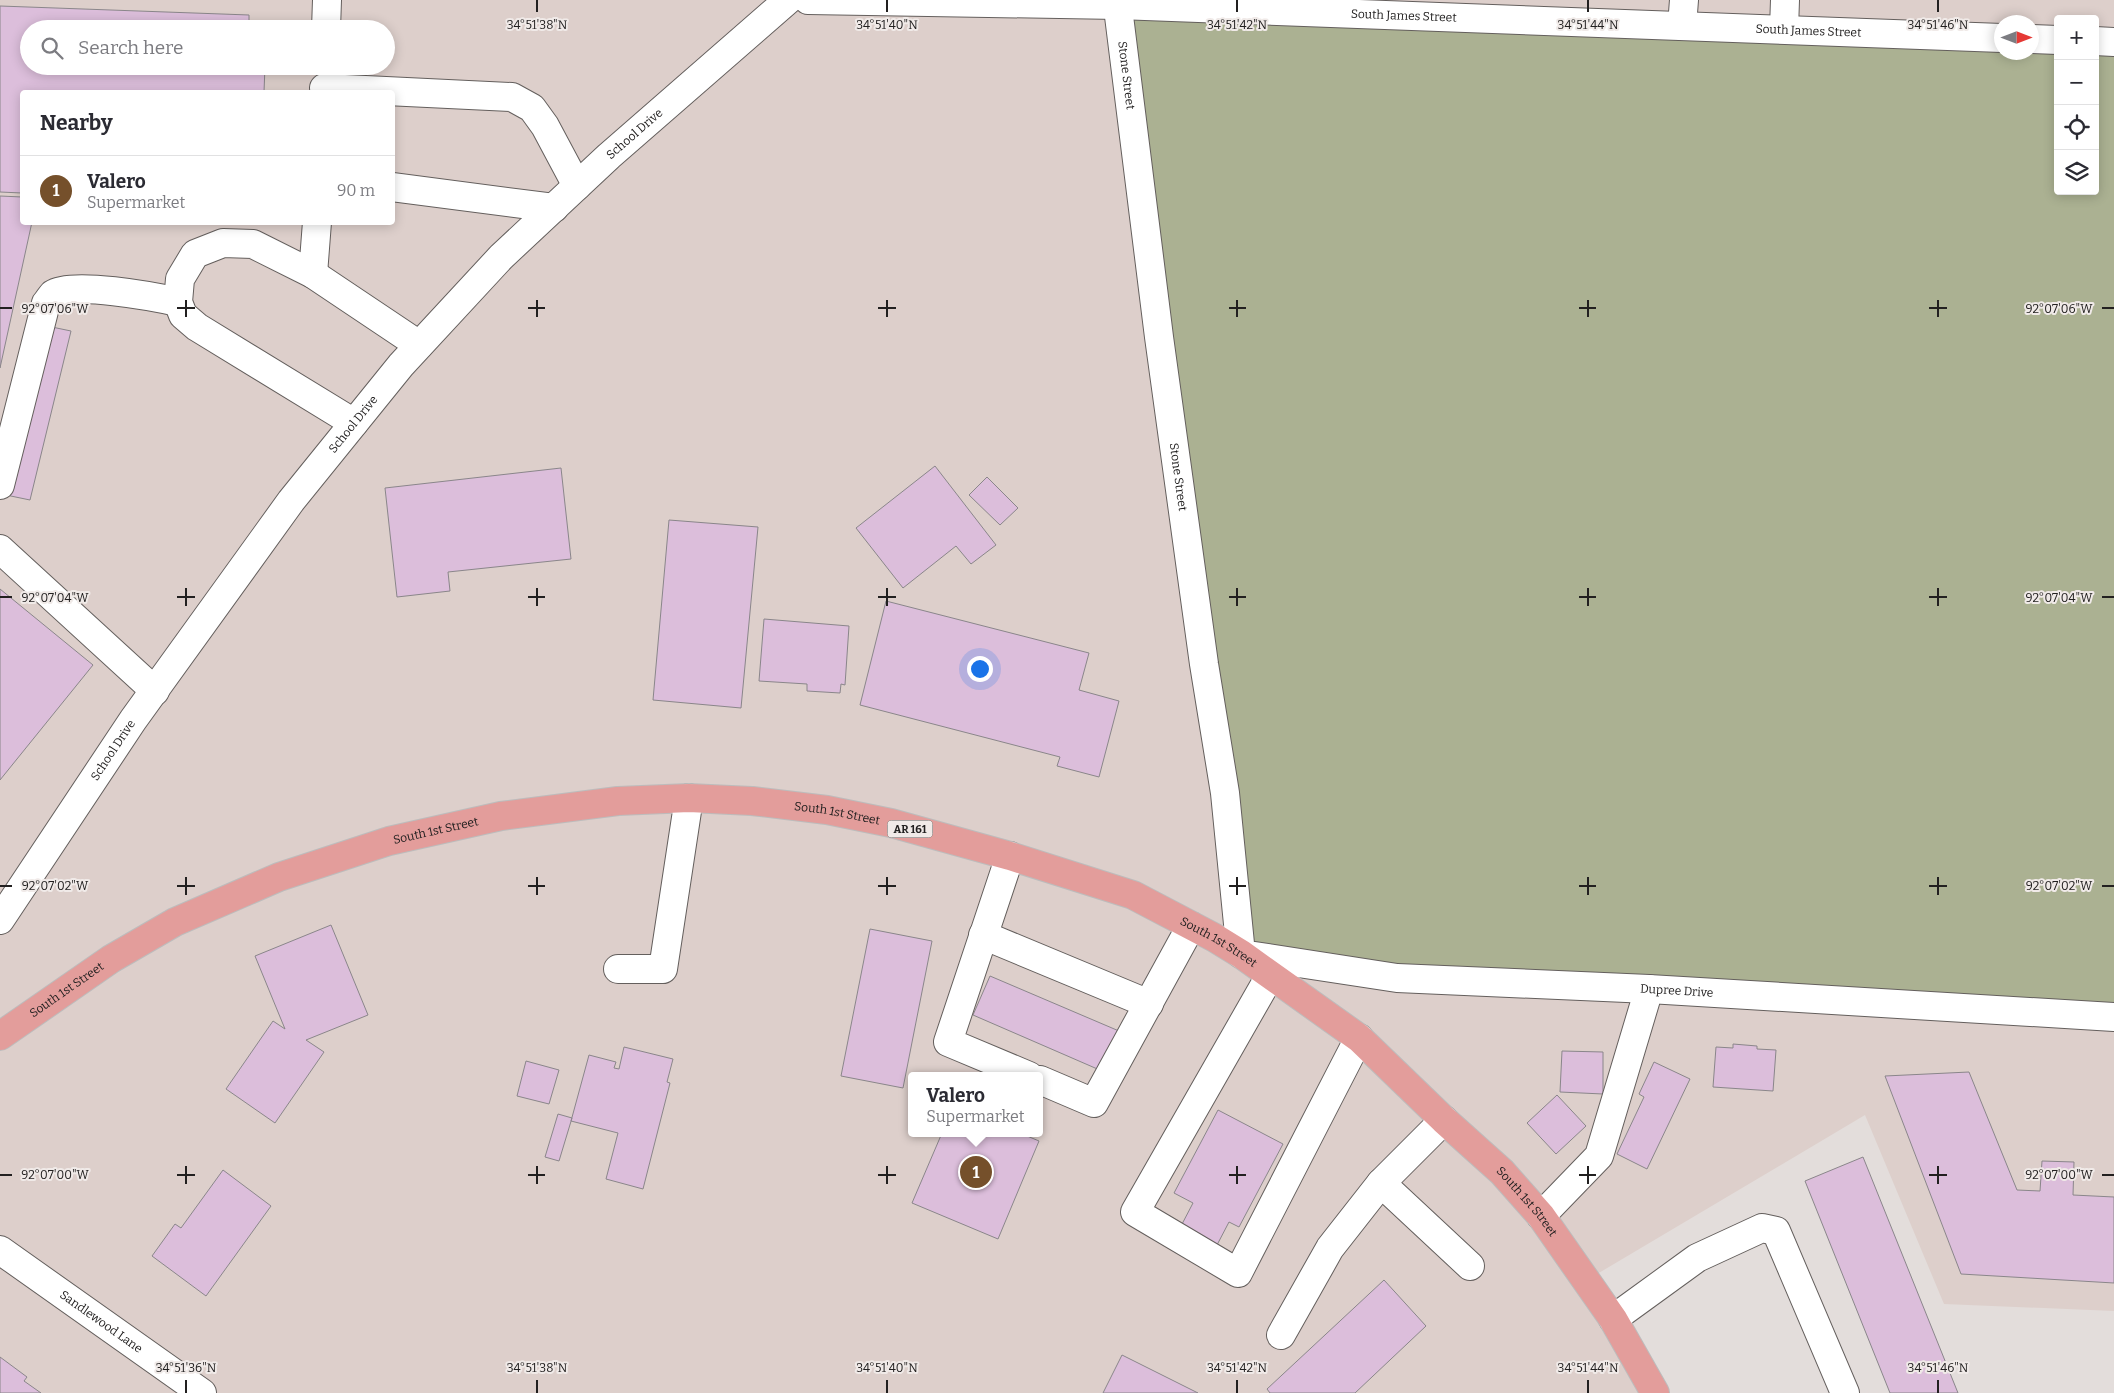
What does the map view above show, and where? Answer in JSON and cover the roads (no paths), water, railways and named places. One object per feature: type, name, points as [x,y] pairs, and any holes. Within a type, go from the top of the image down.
[{"type":"main road","name":"South 1st Street","points":[[0,1036],[111,959],[167,927],[279,877],[389,841],[501,816],[618,801],[689,798],[752,801],[827,810],[891,823],[1010,856],[1133,895],[1241,954],[1359,1038],[1444,1120],[1502,1172],[1541,1216],[1613,1319],[1655,1393]]},
{"type":"street","points":[[326,20],[327,0]]},
{"type":"street","name":"School Drive","points":[[0,920],[155,691],[292,501],[354,423],[420,345],[502,256],[576,186],[788,0]]},
{"type":"street","name":"South James Street","points":[[808,0],[1117,2],[1683,13],[1784,29],[1994,38]]},
{"type":"street","points":[[1784,29],[1785,0]]},
{"type":"street","name":"Stone Street","points":[[1117,2],[1159,337],[1204,664],[1225,793],[1241,954]]},
{"type":"street","points":[[2039,39],[2054,40]]},
{"type":"street","points":[[2099,41],[2114,42]]},
{"type":"street","points":[[324,82],[512,97],[532,108],[545,126],[576,186]]},
{"type":"street","points":[[395,186],[554,208]]},
{"type":"street","points":[[313,274],[317,225]]},
{"type":"street","points":[[354,423],[198,327],[183,315],[178,302],[180,279],[195,254],[223,242],[253,244],[313,274],[420,345]]},
{"type":"street","points":[[0,485],[46,303],[53,294],[64,290],[136,292],[178,302]]},
{"type":"street","points":[[0,550],[155,691]]},
{"type":"street","points":[[618,969],[663,969],[689,798]]},
{"type":"street","points":[[1010,856],[948,1042],[1019,1072]]},
{"type":"street","points":[[1043,1081],[1094,1103],[1192,926]]},
{"type":"street","points":[[983,936],[1149,1004]]},
{"type":"street","name":"Dupree Drive","points":[[1241,954],[1397,978],[1649,988],[2114,1017]]},
{"type":"street","points":[[1271,974],[1135,1212],[1238,1273],[1359,1038]]},
{"type":"street","points":[[1541,1216],[1599,1156],[1649,988]]},
{"type":"street","points":[[1281,1335],[1330,1248],[1381,1184],[1444,1120]]},
{"type":"street","points":[[1381,1184],[1470,1266]]},
{"type":"street","points":[[1613,1319],[1697,1258],[1762,1228],[1776,1231],[1845,1393]]},
{"type":"street","name":"Sandlewood Lane","points":[[0,1250],[202,1393]]},
{"type":"place","name":"Valero","points":[[976,1172]]}]
